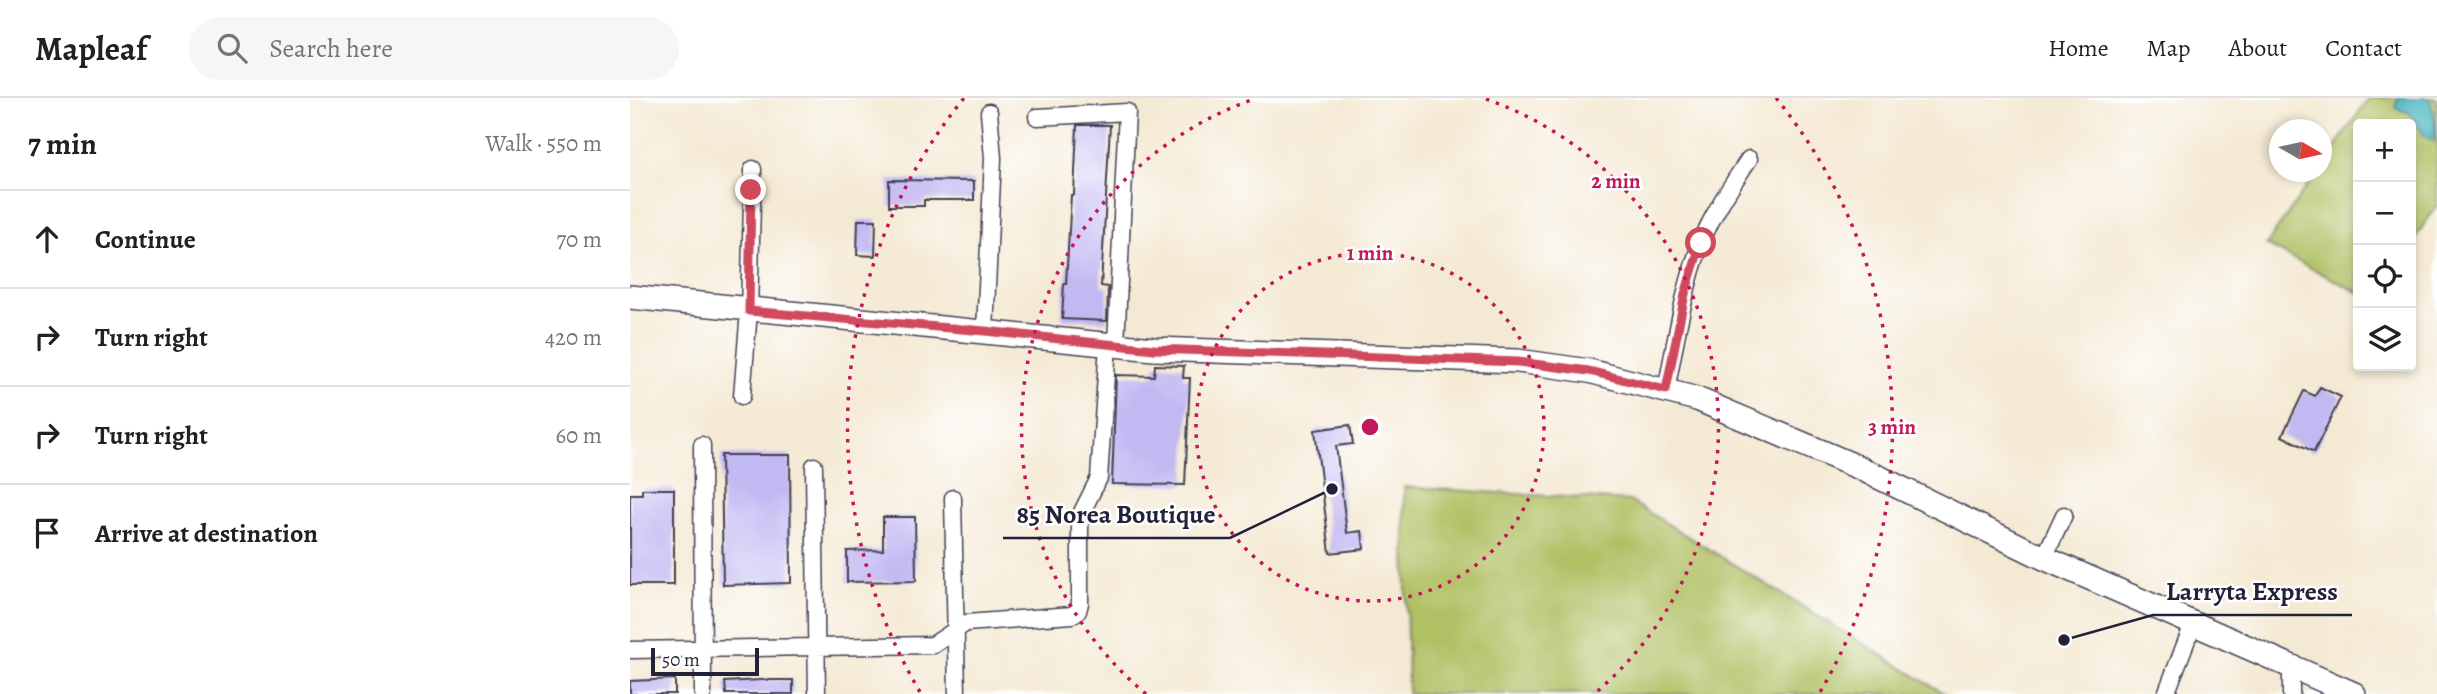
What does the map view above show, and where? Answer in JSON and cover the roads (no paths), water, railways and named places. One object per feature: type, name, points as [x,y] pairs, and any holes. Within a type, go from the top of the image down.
[{"type":"street","points":[[985,331],[993,158],[989,112]]},
{"type":"street","points":[[630,650],[933,645],[966,623],[1072,615],[1078,611],[1080,516],[1099,478],[1112,345],[1127,112],[1037,117]]},
{"type":"street","points":[[1666,390],[1685,294],[1701,243],[1725,194],[1749,159]]},
{"type":"street","points":[[742,396],[749,311],[752,169]]},
{"type":"street","points":[[630,298],[1200,352],[1518,362],[1589,371],[1697,399],[1860,468],[2044,558],[2354,694]]},
{"type":"street","points":[[702,445],[703,694]]},
{"type":"street","points":[[814,466],[817,694]]},
{"type":"street","points":[[953,498],[957,694]]},
{"type":"street","points":[[2044,558],[2064,515]]},
{"type":"street","points":[[2166,694],[2193,624]]},
{"type":"street","points":[[2291,667],[2291,694]]},
{"type":"water","points":[[2398,98],[2429,98],[2434,120],[2434,141],[2424,135],[2410,113],[2395,108]]},
{"type":"place","name":"85 Norea Boutique","points":[[1332,489]]},
{"type":"place","name":"Larryta Express","points":[[2064,640]]}]
